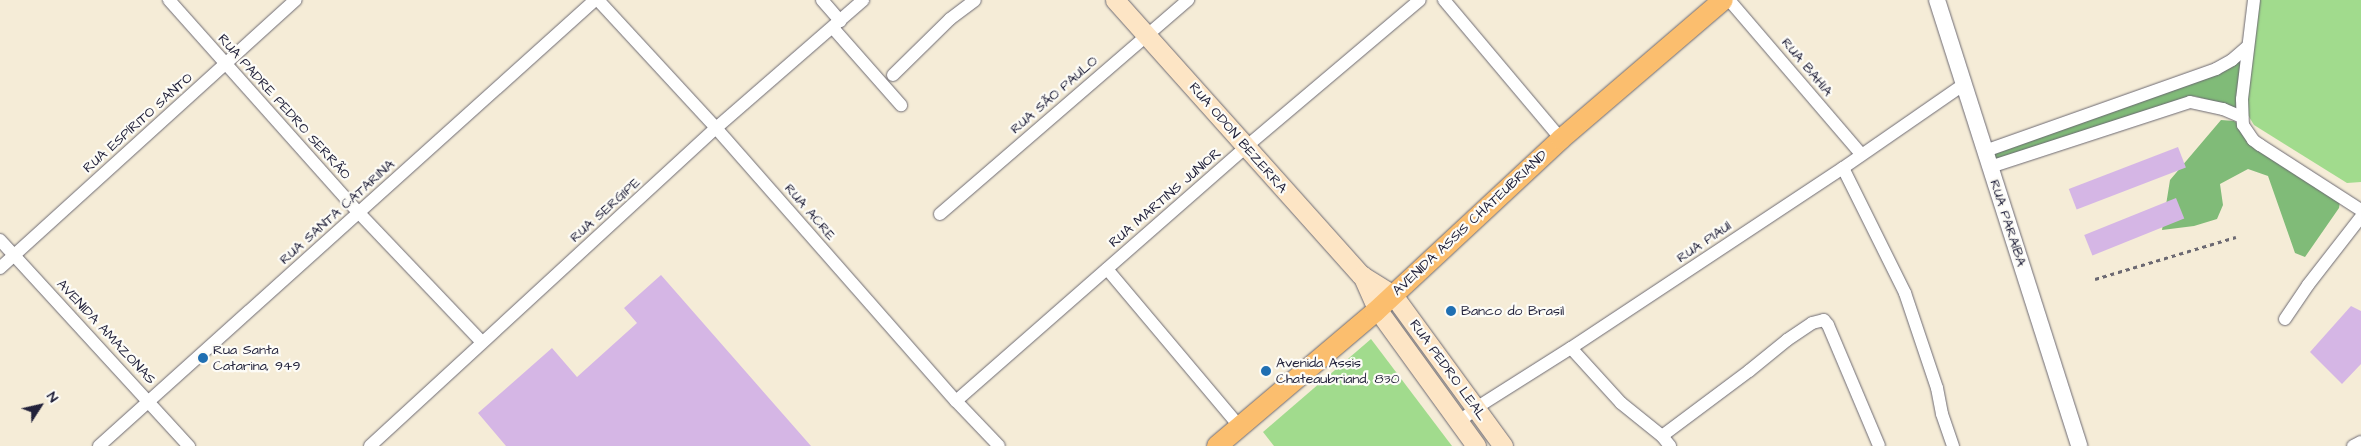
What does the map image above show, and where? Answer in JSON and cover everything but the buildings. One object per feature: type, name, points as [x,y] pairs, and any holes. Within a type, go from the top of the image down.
[{"type":"main road","name":"RUA ODON BEZERRA","points":[[1115,0],[1361,275],[1393,295]]},
{"type":"main road","name":"AVENIDA ASSIS CHATEUBRIAND","points":[[1217,446],[1378,309],[1562,138],[1723,0]]},
{"type":"main road","name":"RUA ODON BEZERRA","points":[[1361,275],[1378,309]]},
{"type":"main road","name":"RUA PEDRO LEAL","points":[[1393,295],[1503,446]]},
{"type":"main road","name":"RUA PEDRO LEAL","points":[[1378,309],[1476,446]]},
{"type":"street","name":"RUA PADRE PEDRO SERRÃO","points":[[168,0],[359,213],[482,342]]},
{"type":"street","name":"RUA ESPÍRITO SANTO","points":[[0,268],[296,0]]},
{"type":"street","name":"RUA ACRE","points":[[596,0],[716,128],[956,401],[998,446]]},
{"type":"street","name":"RUA SANTA CATARINA","points":[[99,446],[596,0]]},
{"type":"street","points":[[822,0],[836,25],[901,105]]},
{"type":"street","name":"RUA SERGIPE","points":[[370,446],[716,128],[863,0]]},
{"type":"street","points":[[893,75],[950,19],[975,0]]},
{"type":"street","name":"RUA SÃO PAULO","points":[[940,214],[1188,0]]},
{"type":"street","name":"RUA MARTINS JUNIOR","points":[[956,401],[1247,146],[1420,0]]},
{"type":"street","points":[[1444,0],[1562,138]]},
{"type":"street","name":"RUA BAHIA","points":[[1729,0],[1861,154]]},
{"type":"street","name":"RUA PARAÍBA","points":[[1937,0],[2079,446]]},
{"type":"street","points":[[2254,0],[2248,46],[2242,117],[2243,125],[2253,140],[2361,210]]},
{"type":"street","points":[[1987,159],[2216,69],[2232,60],[2248,46]]},
{"type":"street","name":"RUA PIAUÍ","points":[[1459,422],[1476,408],[1571,348],[1843,168],[1963,85]]},
{"type":"street","points":[[1987,159],[2190,102],[2223,109],[2242,117]]},
{"type":"street","points":[[1843,168],[1904,293],[1937,388],[1942,414],[1953,446]]},
{"type":"street","points":[[2285,319],[2308,285],[2361,217]]},
{"type":"street","name":"AVENIDA AMAZONAS","points":[[0,240],[189,446]]},
{"type":"street","points":[[1107,269],[1239,426]]},
{"type":"street","points":[[1571,348],[1621,402],[1666,441],[1787,340],[1812,323],[1824,320],[1828,325],[1879,446]]},
{"type":"street","points":[[2353,446],[2361,442]]},
{"type":"path","points":[[2095,278],[2236,237]]},
{"type":"green space","points":[[2258,0],[2361,0],[2361,182],[2347,183],[2254,125],[2246,112]]},
{"type":"green space","points":[[2243,59],[2236,108],[2194,96],[1992,161],[1992,152]]},
{"type":"green space","points":[[2221,120],[2234,121],[2340,201],[2339,208],[2305,257],[2295,253],[2268,176],[2248,169],[2220,184],[2223,205],[2217,219],[2194,226],[2162,230],[2170,180]]},
{"type":"green space","points":[[1371,339],[1452,446],[1274,446],[1263,432]]},
{"type":"place","name":"Banco do Brasil","points":[[1451,311]]},
{"type":"place","name":"Rua Santa Catarina, 949","points":[[203,358]]},
{"type":"place","name":"Avenida Assis Chateaubriand, 830","points":[[1266,371]]}]
